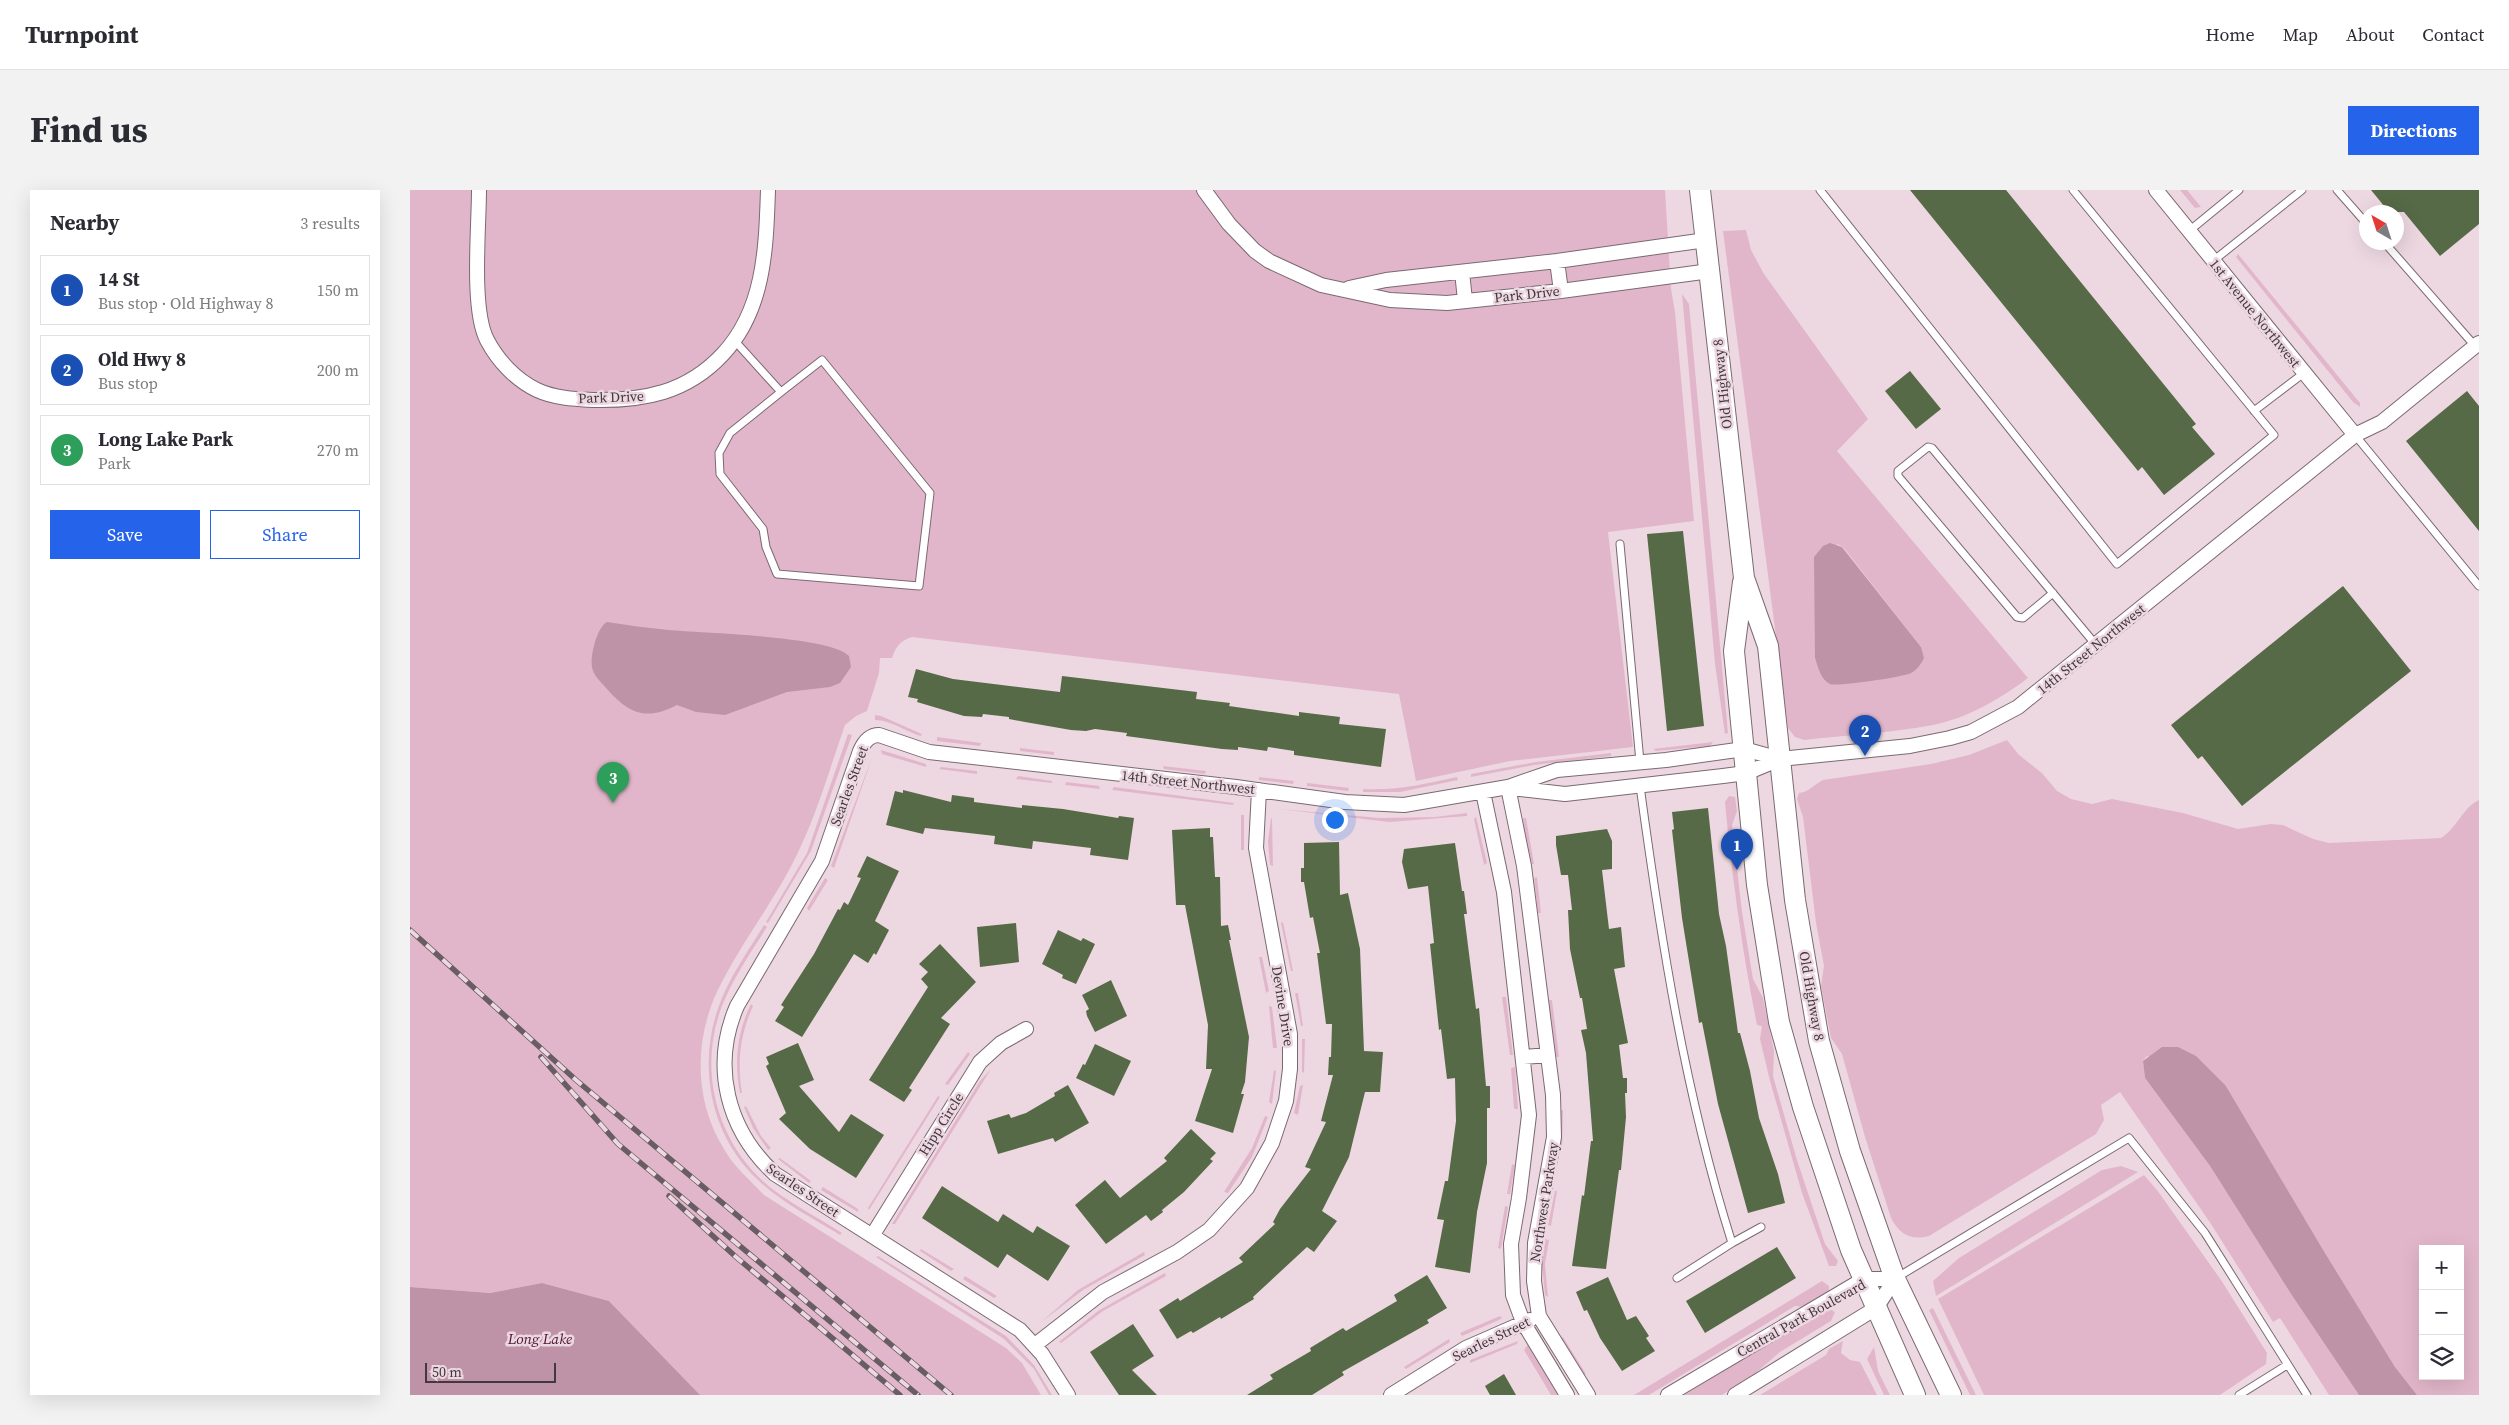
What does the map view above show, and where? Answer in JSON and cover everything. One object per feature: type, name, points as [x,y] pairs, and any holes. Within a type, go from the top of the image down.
[{"type":"street","name":"Park Drive","points":[[479,190],[480,323],[487,340],[499,360],[516,377],[538,390],[560,398],[581,399],[632,399],[658,395],[681,386],[703,372],[724,354],[734,340],[754,301],[762,278],[766,242],[768,190]]},
{"type":"street","name":"Park Drive","points":[[1204,190],[1229,224],[1255,251],[1269,261],[1303,278],[1390,300],[1447,302],[1561,291],[1710,271]]},
{"type":"street","name":"Old Highway 8","points":[[1700,190],[1744,578],[1768,646],[1795,900],[1819,1040],[1850,1151],[1895,1279],[1952,1395]]},
{"type":"street","name":"1st Avenue Northwest","points":[[2156,190],[2355,435]]},
{"type":"street","name":"Park Drive","points":[[1343,289],[1386,280],[1557,261],[1706,240]]},
{"type":"street","points":[[1557,261],[1561,291]]},
{"type":"street","points":[[1462,272],[1465,300]]},
{"type":"street","name":"14th Street Northwest","points":[[1508,787],[1565,794],[1640,786],[1746,773],[1780,760],[1910,746],[1971,732],[2018,707],[2355,435],[2382,422],[2477,345]]},
{"type":"street","name":"Old Highway 8","points":[[1744,578],[1734,651],[1756,885],[1779,1022],[1832,1196],[1864,1280],[1914,1395]]},
{"type":"street","name":"14th Street Northwest","points":[[870,737],[886,736],[930,752],[1259,790],[1345,802],[1404,805],[1508,787],[1557,770],[1744,750],[1780,760]]},
{"type":"street","name":"Searles Street","points":[[870,737],[860,751],[822,860],[737,1006],[726,1036],[723,1066],[730,1107],[750,1145],[761,1161],[776,1174],[1020,1330],[1035,1345],[1068,1395]]},
{"type":"street","points":[[1640,762],[1640,786]]},
{"type":"street","name":"Northwest Parkway","points":[[1508,787],[1524,866],[1553,1095],[1554,1137],[1535,1243],[1534,1281],[1540,1316],[1588,1395]]},
{"type":"street","name":"Devine Drive","points":[[1035,1345],[1103,1292],[1177,1252],[1208,1230],[1246,1188],[1272,1143],[1286,1101],[1290,1069],[1290,1034],[1256,848],[1259,790]]},
{"type":"street","name":"Northwest Parkway","points":[[1483,792],[1504,892],[1529,1115],[1519,1198],[1511,1244],[1513,1295],[1523,1322],[1567,1395]]},
{"type":"street","name":"Hipp Circle","points":[[872,1236],[980,1062],[1001,1043],[1026,1029]]},
{"type":"street","points":[[1523,1057],[1548,1055]]},
{"type":"street","name":"Central Park Boulevard","points":[[1668,1395],[1864,1280],[1895,1279]]},
{"type":"street","name":"Central Park Boulevard","points":[[1735,1395],[1876,1308],[1895,1279]]},
{"type":"street","name":"Searles Street","points":[[1391,1395],[1466,1348],[1540,1316]]},
{"type":"lane","points":[[1820,190],[2117,564],[2274,435],[2073,190]]},
{"type":"lane","points":[[2189,231],[2239,190]]},
{"type":"lane","points":[[2213,261],[2302,190]]},
{"type":"lane","points":[[2337,190],[2359,215]]},
{"type":"lane","points":[[2391,250],[2477,345]]},
{"type":"lane","points":[[734,340],[781,392]]},
{"type":"lane","points":[[822,360],[930,493],[919,586],[777,574],[766,547],[763,529],[720,474],[719,453],[730,433],[781,392],[822,360]]},
{"type":"lane","points":[[2254,411],[2304,373]]},
{"type":"lane","points":[[2355,435],[2479,586]]},
{"type":"lane","points":[[2053,593],[2023,618],[2017,617],[1898,476],[1898,471],[1928,447],[1932,448],[2096,644]]},
{"type":"lane","points":[[1620,544],[1640,762]]},
{"type":"lane","points":[[1640,786],[1656,906],[1677,1028],[1732,1243]]},
{"type":"lane","points":[[1895,1279],[2129,1138],[2205,1233],[2307,1395]]},
{"type":"lane","points":[[1677,1278],[1761,1227]]},
{"type":"lane","points":[[2239,1395],[2287,1365]]},
{"type":"shaded area","points":[[410,190],[1665,190],[1671,289],[1675,312],[1694,521],[1608,532],[1633,747],[1510,761],[1416,781],[1399,694],[912,637],[899,644],[892,658],[880,658],[879,673],[867,711],[856,716],[845,725],[819,801],[793,863],[732,963],[713,1000],[706,1021],[702,1043],[702,1087],[706,1108],[728,1156],[737,1168],[764,1195],[1006,1348],[1022,1363],[1041,1395],[700,1395],[609,1301],[542,1283],[490,1293],[410,1287]]},
{"type":"shaded area","points":[[2180,190],[2187,190],[2201,207],[2195,208]]},
{"type":"shaded area","points":[[1746,230],[1751,250],[1764,274],[1868,419],[1837,451],[2028,678],[1995,700],[1959,718],[1933,725],[1901,730],[1804,740],[1795,737],[1788,728],[1723,231]],"holes":[[[1837,544],[1843,547],[1921,647],[1824,679],[1815,658]]]},
{"type":"shaded area","points":[[2238,254],[2360,403],[2360,407],[2353,402],[2236,257]]},
{"type":"shaded area","points":[[1682,294],[1689,304],[1728,733],[1725,734],[1715,664]]},
{"type":"shaded area","points":[[875,715],[922,734],[921,736],[893,724],[875,720]]},
{"type":"shaded area","points":[[848,734],[852,735],[811,851],[768,923],[766,922],[807,853]]},
{"type":"shaded area","points":[[937,737],[981,743],[980,746],[937,741]]},
{"type":"shaded area","points":[[2007,740],[2019,755],[2042,773],[2057,791],[2071,799],[2092,804],[2112,799],[2183,813],[2238,829],[2271,824],[2283,825],[2313,839],[2329,843],[2441,838],[2447,834],[2473,803],[2479,800],[2479,1395],[2417,1395],[2395,1367],[2226,1086],[2147,1056],[2143,1061],[2145,1078],[2210,1166],[2291,1294],[2359,1395],[2329,1395],[2280,1318],[2273,1322],[2211,1224],[2120,1092],[2101,1105],[2104,1120],[2096,1134],[1929,1236],[1911,1237],[1894,1224],[1865,1137],[1842,1054],[1831,1038],[1821,986],[1824,966],[1816,923],[1803,817],[1797,799],[1799,793],[1808,790],[1823,780],[1931,764],[1969,755]]},
{"type":"shaded area","points":[[1713,742],[1710,746],[1656,751],[1653,749]]},
{"type":"shaded area","points":[[1020,748],[1054,752],[1054,755],[1020,751]]},
{"type":"shaded area","points":[[881,750],[926,764],[926,767],[882,754]]},
{"type":"shaded area","points":[[1611,753],[1611,756],[1534,765],[1471,777],[1471,774],[1536,762]]},
{"type":"shaded area","points":[[873,755],[834,868],[831,866]]},
{"type":"shaded area","points":[[1163,766],[1206,771],[1205,774],[1164,769]]},
{"type":"shaded area","points":[[941,767],[977,771],[977,774],[939,769]]},
{"type":"shaded area","points":[[1018,776],[1052,781],[1052,783],[1016,779]]},
{"type":"shaded area","points":[[1259,777],[1294,781],[1293,784],[1259,780]]},
{"type":"shaded area","points":[[1457,777],[1458,780],[1400,792],[1363,792],[1363,789],[1399,788]]},
{"type":"shaded area","points":[[1066,782],[1099,786],[1100,789],[1065,785]]},
{"type":"shaded area","points":[[1307,783],[1349,788],[1348,791],[1307,786]]},
{"type":"shaded area","points":[[1114,787],[1234,803],[1233,805],[1112,790]]},
{"type":"shaded area","points":[[1729,796],[1735,797],[1737,811],[1732,825],[1742,912],[1753,979],[1763,998],[1774,1051],[1773,1076],[1797,1160],[1825,1244],[1838,1261],[1836,1266],[1829,1266],[1802,1193],[1760,1039],[1762,1026],[1757,1025],[1734,886],[1725,802]]},
{"type":"shaded area","points":[[1279,809],[1379,818],[1435,817],[1467,813],[1467,816],[1389,822]]},
{"type":"shaded area","points":[[1241,815],[1244,815],[1244,850],[1241,850]]},
{"type":"shaded area","points":[[1476,817],[1487,863],[1484,865],[1474,819]]},
{"type":"shaded area","points":[[1271,818],[1273,866],[1270,865],[1268,842]]},
{"type":"shaded area","points":[[1523,818],[1526,818],[1534,864],[1531,864]]},
{"type":"shaded area","points":[[1537,877],[1541,913],[1538,913],[1534,878]]},
{"type":"shaded area","points":[[825,878],[828,880],[809,911],[807,908]]},
{"type":"shaded area","points":[[1283,922],[1293,971],[1291,971],[1281,923]]},
{"type":"shaded area","points":[[764,925],[767,927],[731,985],[715,1030],[712,1080],[717,1105],[725,1128],[737,1150],[752,1170],[779,1194],[842,1233],[840,1235],[777,1196],[758,1180],[741,1161],[728,1141],[718,1118],[712,1095],[709,1070],[714,1021],[731,979]]},
{"type":"shaded area","points":[[1259,957],[1262,957],[1269,991],[1266,993]]},
{"type":"shaded area","points":[[1295,993],[1298,993],[1303,1026],[1301,1026]]},
{"type":"shaded area","points":[[1502,997],[1506,997],[1513,1055],[1510,1055]]},
{"type":"shaded area","points":[[1549,1000],[1552,1000],[1559,1057],[1556,1057]]},
{"type":"shaded area","points":[[751,1004],[753,1006],[742,1038],[740,1070],[742,1093],[740,1093],[737,1070],[738,1047],[746,1015]]},
{"type":"shaded area","points":[[1269,1006],[1272,1007],[1277,1048],[1273,1048]]},
{"type":"shaded area","points":[[1302,1039],[1305,1039],[1304,1073],[1302,1072]]},
{"type":"shaded area","points":[[968,1052],[970,1054],[948,1085],[945,1084]]},
{"type":"shaded area","points":[[1515,1067],[1518,1109],[1514,1109],[1511,1068]]},
{"type":"shaded area","points":[[991,1069],[895,1224],[892,1224],[980,1081]]},
{"type":"shaded area","points":[[1274,1070],[1276,1071],[1272,1104],[1269,1102]]},
{"type":"shaded area","points":[[1303,1085],[1298,1115],[1294,1113],[1300,1086]]},
{"type":"shaded area","points":[[938,1096],[940,1097],[869,1210],[868,1208]]},
{"type":"shaded area","points":[[746,1106],[761,1136],[771,1148],[768,1150],[753,1128],[744,1107]]},
{"type":"shaded area","points":[[1561,1110],[1563,1110],[1562,1152],[1559,1152]]},
{"type":"shaded area","points":[[1265,1116],[1268,1117],[1252,1157],[1228,1193],[1224,1192],[1252,1148]]},
{"type":"shaded area","points":[[780,1158],[811,1181],[809,1183],[778,1159]]},
{"type":"shaded area","points":[[1512,1164],[1515,1165],[1510,1194],[1507,1194]]},
{"type":"shaded area","points":[[2121,1166],[2138,1172],[1936,1296],[1933,1281],[1959,1258],[2102,1170]]},
{"type":"shaded area","points":[[2144,1175],[2157,1190],[2221,1280],[2267,1353],[2266,1364],[2220,1395],[1984,1395],[1938,1299]]},
{"type":"shaded area","points":[[823,1187],[858,1209],[858,1212],[821,1190]]},
{"type":"shaded area","points":[[1555,1191],[1557,1191],[1551,1226],[1548,1225]]},
{"type":"shaded area","points":[[1505,1206],[1508,1207],[1501,1249],[1498,1248]]},
{"type":"shaded area","points":[[1545,1239],[1549,1240],[1545,1264],[1548,1297],[1545,1295],[1542,1264]]},
{"type":"shaded area","points":[[921,1249],[954,1269],[951,1271],[920,1251]]},
{"type":"shaded area","points":[[1144,1252],[1145,1255],[1083,1290],[1040,1323],[1078,1290]]},
{"type":"shaded area","points":[[878,1256],[1006,1336],[1034,1365],[1052,1395],[1049,1395],[1034,1369],[1004,1339],[876,1257]]},
{"type":"shaded area","points":[[1165,1273],[1166,1276],[1103,1311],[1061,1343],[1059,1342],[1098,1311]]},
{"type":"shaded area","points":[[965,1276],[997,1296],[994,1298],[963,1279]]},
{"type":"shaded area","points":[[1822,1281],[1829,1286],[1829,1291],[1804,1307],[1795,1306],[1649,1395],[1634,1395]]},
{"type":"shaded area","points":[[1828,1308],[1835,1312],[1831,1321],[1780,1352],[1751,1377],[1722,1395],[1684,1395]]},
{"type":"shaded area","points":[[1933,1308],[1976,1395],[1970,1395],[1929,1310]]},
{"type":"shaded area","points":[[1500,1316],[1502,1318],[1499,1320],[1462,1336],[1460,1333]]},
{"type":"shaded area","points":[[1563,1337],[1586,1374],[1583,1375],[1561,1338]]},
{"type":"shaded area","points":[[1449,1339],[1450,1342],[1406,1369],[1404,1367]]},
{"type":"shaded area","points":[[1518,1341],[1517,1344],[1470,1363],[1470,1360]]},
{"type":"shaded area","points":[[1843,1341],[1841,1353],[1850,1360],[1860,1362],[1877,1395],[1760,1395],[1826,1355],[1829,1349]]},
{"type":"shaded area","points":[[1528,1344],[1560,1395],[1551,1395],[1524,1350]]},
{"type":"shaded area","points":[[1874,1347],[1878,1371],[1890,1395],[1884,1395],[1867,1359]]},
{"type":"water","points":[[1830,543],[1842,547],[1921,647],[1924,658],[1919,667],[1913,672],[1896,677],[1835,685],[1827,682],[1822,676],[1815,658],[1814,557],[1823,546]]},
{"type":"water","points":[[607,622],[668,630],[764,637],[818,644],[837,649],[849,656],[851,667],[840,683],[830,687],[787,692],[725,715],[696,712],[677,705],[656,713],[647,714],[631,709],[615,698],[594,673],[592,656],[595,642],[603,625]]},
{"type":"water","points":[[2162,1047],[2178,1047],[2196,1056],[2226,1086],[2395,1367],[2417,1395],[2359,1395],[2291,1294],[2210,1166],[2145,1078],[2143,1061]]},
{"type":"water","name":"Long Lake","points":[[542,1283],[609,1301],[700,1395],[410,1395],[410,1287],[490,1293]]},
{"type":"building","points":[[1910,190],[2006,190],[2196,424],[2192,427],[2215,454],[2164,495],[2142,467],[2138,471]]},
{"type":"building","points":[[2371,190],[2479,190],[2479,224],[2440,256],[2404,212],[2404,205],[2383,205]]},
{"type":"building","points":[[1910,371],[1941,409],[1916,429],[1885,391]]},
{"type":"building","points":[[2467,391],[2479,406],[2479,531],[2406,441]]},
{"type":"building","points":[[1683,531],[1704,726],[1667,731],[1647,534]]},
{"type":"building","points":[[2343,586],[2411,671],[2242,806],[2202,756],[2198,759],[2171,725]]},
{"type":"building","points":[[916,669],[953,679],[1060,692],[1062,676],[1197,692],[1196,699],[1230,703],[1229,706],[1299,716],[1299,712],[1340,717],[1339,724],[1386,729],[1381,767],[1294,755],[1294,751],[1268,747],[1267,751],[1238,747],[1238,750],[1222,749],[1126,736],[1127,733],[1095,729],[1086,731],[1071,730],[1009,719],[1009,717],[983,714],[982,717],[964,716],[917,702],[918,699],[908,697]]},
{"type":"building","points":[[903,790],[951,802],[952,795],[974,798],[974,802],[1022,808],[1022,805],[1063,809],[1118,818],[1119,816],[1134,818],[1128,860],[1090,855],[1091,848],[1033,841],[1032,849],[994,844],[995,836],[925,828],[923,834],[886,825],[895,791],[903,793]]},
{"type":"building","points":[[1708,808],[1719,914],[1726,946],[1738,1033],[1740,1033],[1750,1071],[1759,1118],[1778,1174],[1785,1203],[1748,1213],[1718,1104],[1702,1022],[1699,1023],[1682,918],[1672,830],[1674,829],[1672,812]]},
{"type":"building","points":[[1210,828],[1210,837],[1213,837],[1215,877],[1220,877],[1221,926],[1228,925],[1231,940],[1229,940],[1249,1037],[1245,1082],[1241,1094],[1244,1094],[1233,1133],[1195,1121],[1212,1069],[1206,1069],[1208,1025],[1185,905],[1176,905],[1172,830]]},
{"type":"building","points":[[1607,829],[1612,841],[1612,869],[1602,870],[1609,929],[1621,927],[1625,967],[1614,969],[1628,1043],[1619,1045],[1623,1078],[1627,1078],[1627,1093],[1625,1093],[1626,1117],[1621,1170],[1619,1170],[1606,1269],[1572,1266],[1591,1141],[1593,1141],[1586,1053],[1581,1030],[1587,1029],[1582,998],[1580,998],[1570,949],[1568,910],[1572,910],[1568,875],[1561,875],[1556,836]]},
{"type":"building","points":[[1339,842],[1340,895],[1348,893],[1360,949],[1364,1051],[1383,1052],[1380,1092],[1365,1092],[1349,1157],[1322,1211],[1337,1221],[1314,1252],[1307,1247],[1253,1297],[1254,1299],[1221,1319],[1220,1317],[1193,1333],[1191,1331],[1177,1339],[1159,1310],[1178,1298],[1180,1301],[1243,1262],[1239,1258],[1275,1224],[1273,1222],[1280,1209],[1311,1169],[1305,1167],[1326,1122],[1321,1121],[1333,1075],[1328,1075],[1329,1057],[1331,1057],[1332,1024],[1326,1024],[1317,953],[1320,953],[1313,917],[1310,918],[1304,882],[1301,882],[1301,868],[1304,868],[1304,843]]},
{"type":"building","points":[[1455,843],[1467,914],[1464,914],[1476,1009],[1479,1008],[1486,1086],[1490,1086],[1490,1108],[1487,1108],[1487,1163],[1477,1212],[1470,1273],[1435,1267],[1444,1220],[1437,1219],[1445,1181],[1448,1181],[1456,1121],[1455,1078],[1447,1079],[1441,1029],[1439,1030],[1430,944],[1434,943],[1428,886],[1408,889],[1402,862],[1404,849]]},
{"type":"building","points":[[867,856],[899,871],[875,921],[889,930],[876,955],[874,953],[868,963],[854,954],[802,1037],[775,1021],[784,1007],[781,1005],[814,954],[838,909],[840,910],[844,902],[848,905],[861,878],[857,877]]},
{"type":"building","points":[[1016,923],[1019,962],[980,967],[977,927]]},
{"type":"building","points":[[1058,930],[1081,941],[1083,938],[1095,944],[1076,984],[1062,978],[1063,975],[1042,964]]},
{"type":"building","points":[[940,944],[976,982],[941,1018],[950,1024],[909,1088],[912,1090],[904,1102],[869,1080],[928,987],[921,979],[928,972],[919,964]]},
{"type":"building","points":[[1111,980],[1127,1016],[1095,1032],[1087,1016],[1086,1011],[1089,1009],[1082,995]]},
{"type":"building","points":[[798,1043],[814,1080],[799,1086],[839,1132],[851,1114],[884,1135],[856,1178],[810,1149],[779,1119],[786,1113],[766,1066],[769,1064],[766,1057]]},
{"type":"building","points":[[1095,1044],[1131,1061],[1114,1096],[1076,1078],[1083,1064],[1085,1065]]},
{"type":"building","points":[[1068,1085],[1089,1123],[1055,1142],[1053,1138],[998,1154],[987,1121],[1009,1114],[1011,1118],[1026,1113],[1055,1096],[1054,1093]]},
{"type":"building","points":[[1191,1129],[1216,1153],[1210,1159],[1213,1161],[1184,1192],[1162,1210],[1163,1212],[1151,1221],[1146,1215],[1106,1244],[1075,1205],[1105,1180],[1120,1198],[1167,1161],[1164,1158]]},
{"type":"building","points":[[942,1186],[998,1222],[1003,1214],[1033,1233],[1037,1226],[1070,1246],[1048,1281],[1007,1254],[998,1268],[922,1218]]},
{"type":"building","points":[[1777,1247],[1796,1278],[1705,1333],[1686,1301]]},
{"type":"building","points":[[1427,1275],[1447,1308],[1427,1320],[1429,1323],[1342,1372],[1344,1375],[1312,1395],[1247,1395],[1273,1379],[1270,1375],[1311,1351],[1310,1348],[1343,1328],[1346,1331],[1397,1301],[1394,1295]]},
{"type":"building","points":[[1608,1277],[1627,1320],[1636,1316],[1649,1336],[1646,1338],[1655,1351],[1622,1371],[1600,1338],[1587,1310],[1584,1311],[1576,1292]]},
{"type":"building","points":[[1133,1324],[1154,1356],[1132,1370],[1157,1395],[1119,1395],[1090,1352]]},
{"type":"building","points":[[1504,1374],[1516,1395],[1490,1395],[1485,1386]]},
{"type":"railway","points":[[410,930],[576,1080],[951,1395]]},
{"type":"railway","points":[[541,1057],[618,1144],[918,1395]]},
{"type":"railway","points":[[669,1196],[736,1257],[900,1395]]},
{"type":"place","name":"Old Hwy 8","points":[[1865,756]]},
{"type":"place","name":"Long Lake Park","points":[[613,803]]},
{"type":"place","name":"14 St","points":[[1737,870]]}]
